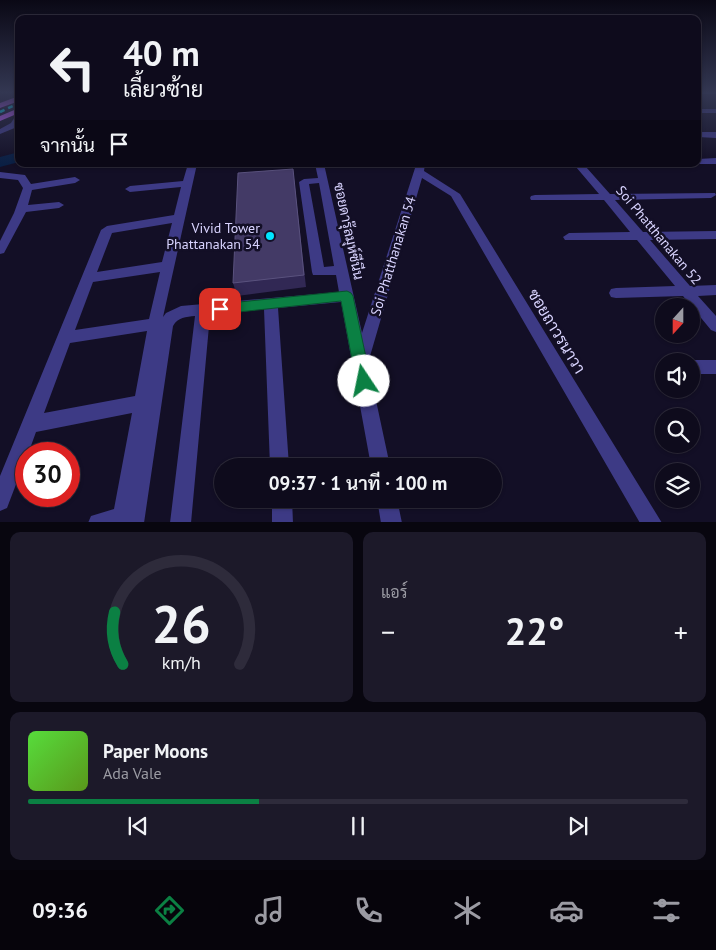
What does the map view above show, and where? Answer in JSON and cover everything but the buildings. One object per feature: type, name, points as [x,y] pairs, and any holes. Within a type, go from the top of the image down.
[{"type":"street","points":[[0,126],[15,122]]},
{"type":"street","points":[[0,132],[15,123]]},
{"type":"street","points":[[701,135],[716,135]]},
{"type":"street","points":[[701,162],[716,162]]},
{"type":"street","points":[[126,521],[155,324],[191,167]]},
{"type":"street","name":"ซอยดารุ๊ลมุห์ซีนีน","points":[[321,167],[360,364]]},
{"type":"street","name":"Soi Phatthanakan 52","points":[[582,167],[716,326]]},
{"type":"street","name":"Soi Phatthanakan 54","points":[[379,458],[360,364],[420,168]]},
{"type":"street","name":"ซอยถาวรนาวา","points":[[420,168],[455,194],[652,522]]},
{"type":"street","points":[[0,174],[22,177],[28,188],[13,230],[0,250]]},
{"type":"street","points":[[28,188],[75,180]]},
{"type":"street","points":[[323,180],[304,182],[318,272],[341,270]]},
{"type":"street","points":[[130,189],[187,184]]},
{"type":"street","points":[[535,198],[712,196]]},
{"type":"street","points":[[22,209],[59,205]]},
{"type":"street","points":[[0,501],[107,230],[179,218]]},
{"type":"street","points":[[569,237],[716,235]]},
{"type":"street","points":[[87,278],[168,266]]},
{"type":"street","points":[[616,293],[716,290]]},
{"type":"street","points":[[126,521],[166,326],[171,317],[182,312],[271,305],[347,296]]},
{"type":"street","points":[[271,305],[280,458]]},
{"type":"street","points":[[180,522],[203,310]]},
{"type":"street","points":[[64,338],[155,324]]},
{"type":"street","points":[[700,367],[716,367]]},
{"type":"street","points":[[30,424],[142,403]]},
{"type":"street","points":[[282,508],[283,522]]},
{"type":"street","points":[[389,508],[392,522]]},
{"type":"street","points":[[98,522],[126,521]]},
{"type":"waterway","points":[[0,162],[15,158]]},
{"type":"place","name":"Vivid Tower Phattanakan 54","points":[[270,236]]},
{"type":"route","points":[[220,309],[347,296],[364,381]]}]
